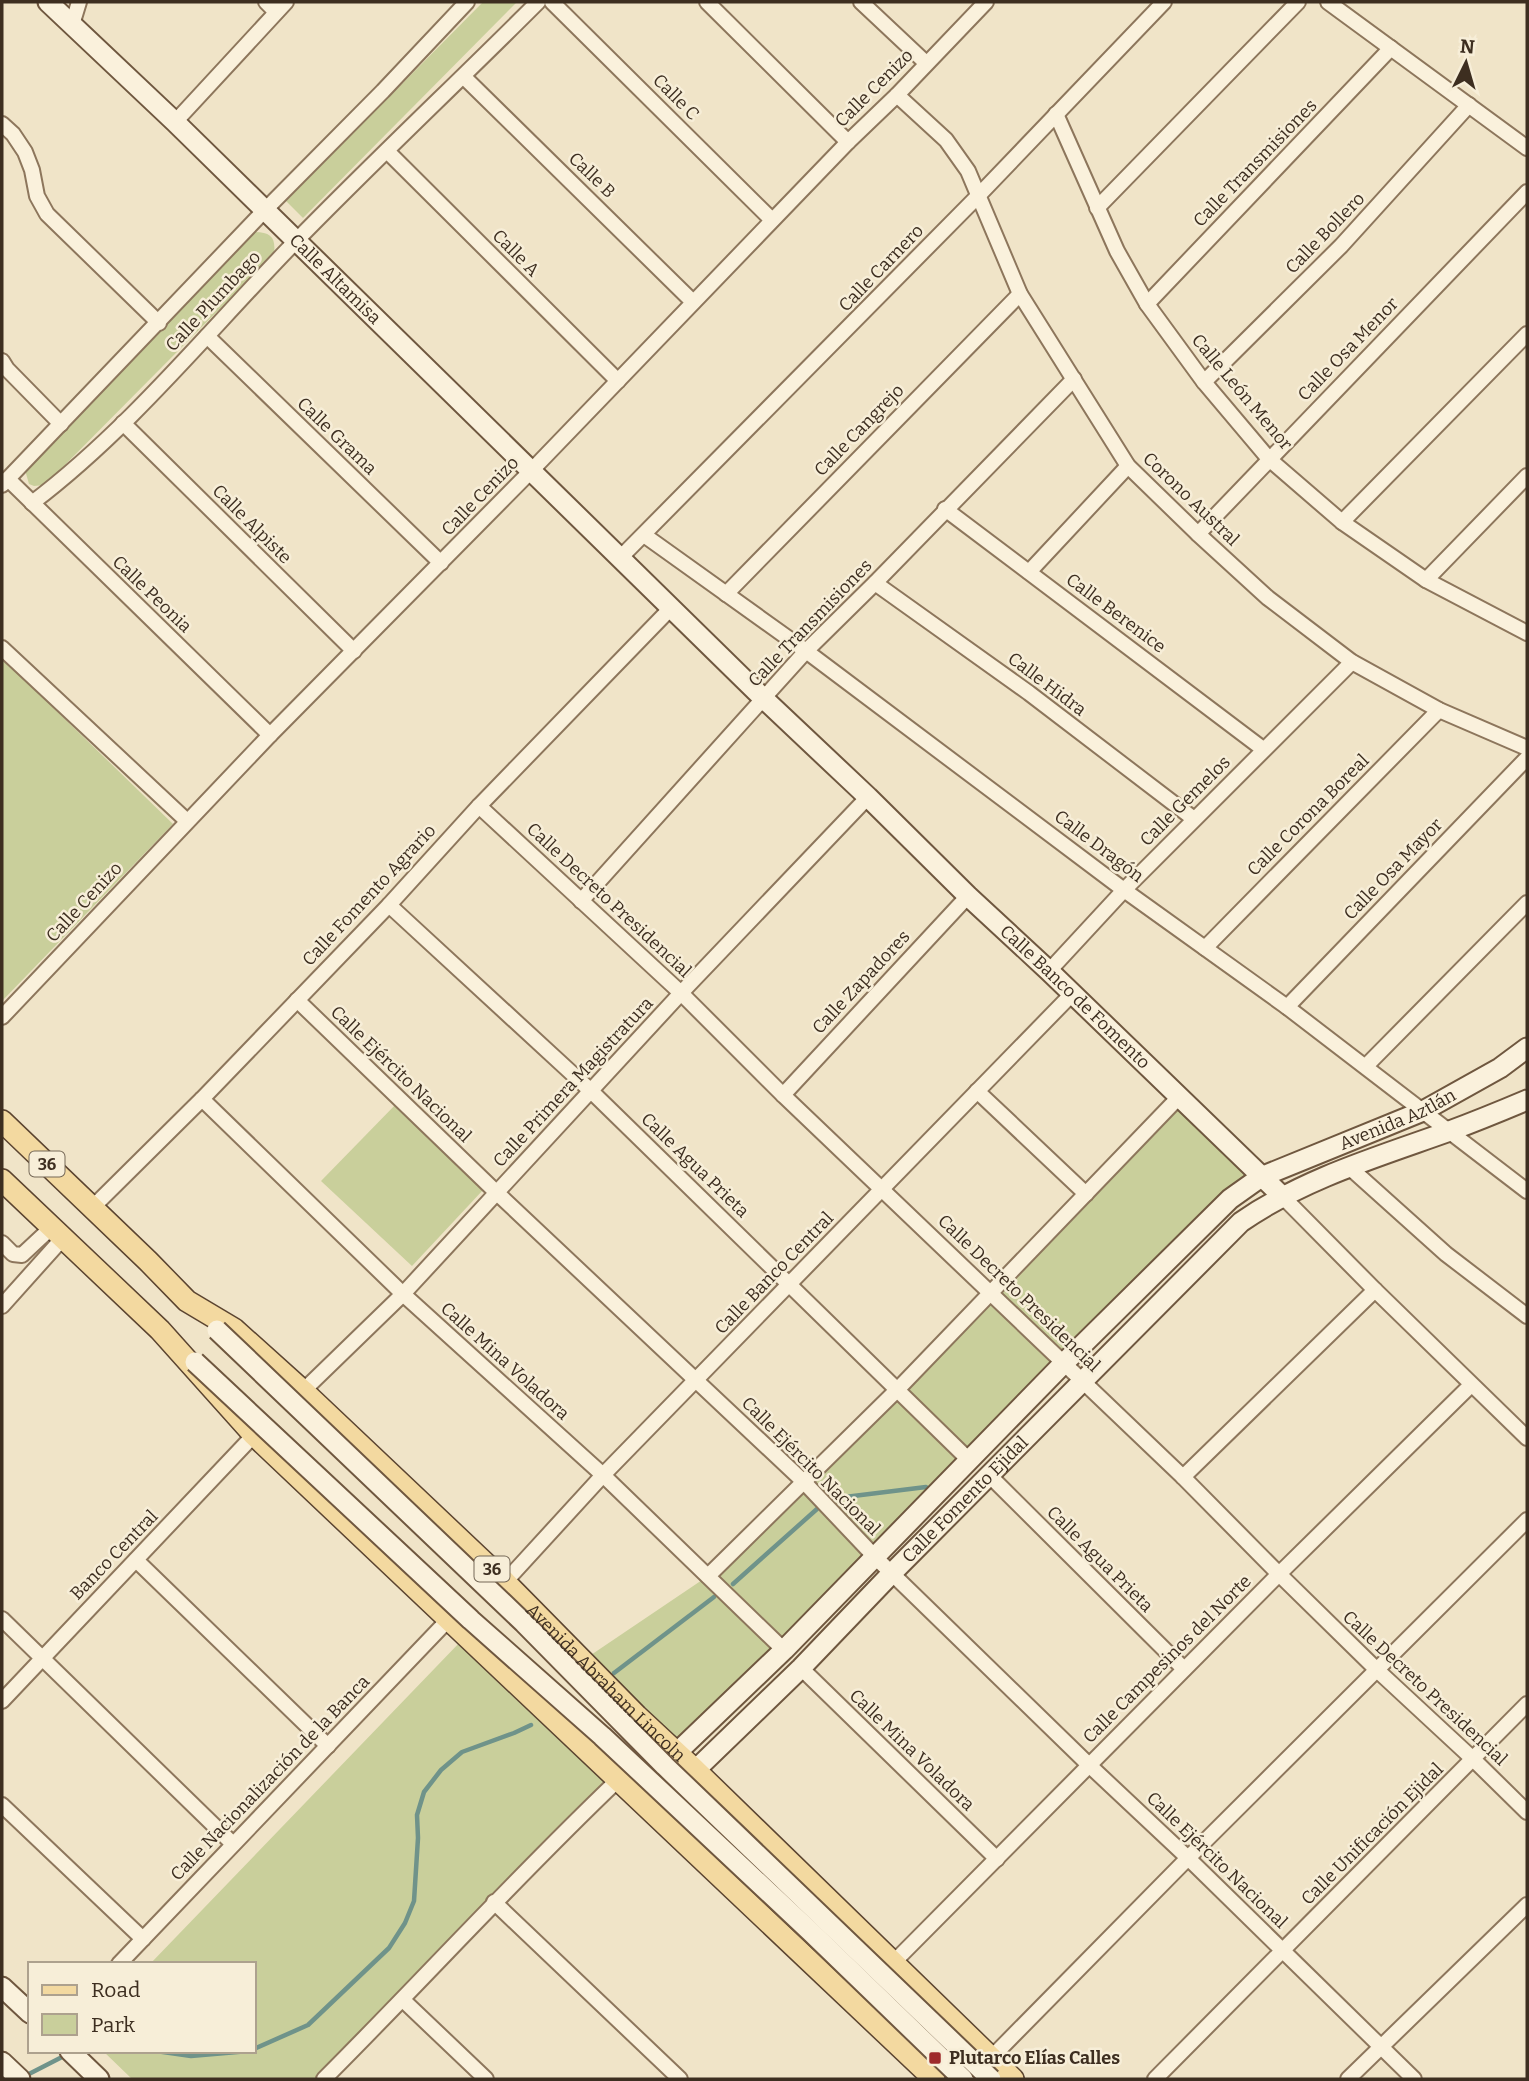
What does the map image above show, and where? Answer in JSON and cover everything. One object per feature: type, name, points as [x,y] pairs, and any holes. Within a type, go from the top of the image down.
[{"type":"main road","name":"Calle Altamisa","points":[[48,2],[175,122],[621,557]]},
{"type":"main road","name":"Calle Banco de Fomento","points":[[621,557],[763,698],[1283,1197]]},
{"type":"main road","name":"Avenida Aztlán","points":[[1261,1177],[1423,1111],[1500,1068],[1527,1048]]},
{"type":"main road","name":"Avenida Aztlán","points":[[1283,1197],[1348,1166],[1450,1131],[1527,1100]]},
{"type":"main road","name":"36","points":[[2,1121],[516,1615],[665,1766],[991,2069]]},
{"type":"main road","name":"Calle Fomento Ejidal","points":[[635,1794],[784,1650],[1064,1363],[1230,1199],[1261,1177]]},
{"type":"main road","name":"36","points":[[2,1180],[471,1620],[612,1745],[963,2079]]},
{"type":"main road","name":"Calle Fomento Ejidal","points":[[653,1811],[801,1668],[1241,1222],[1283,1197]]},
{"type":"main road","name":"Avenida Abraham Lincoln","points":[[187,1301],[234,1329],[505,1581],[637,1716],[893,1963],[991,2069],[1013,2079]]},
{"type":"main road","name":"36","points":[[160,1330],[254,1435],[934,2079]]},
{"type":"main road","points":[[594,1758],[617,1755],[631,1746],[636,1737],[637,1716]]},
{"type":"main road","points":[[2,1987],[28,2011]]},
{"type":"main road","points":[[72,2053],[99,2079]]},
{"type":"main road","points":[[2,2062],[20,2079]]},
{"type":"street","points":[[72,25],[79,2]]},
{"type":"street","name":"Calle Plumbago","points":[[5,482],[467,2]]},
{"type":"street","name":"Calle Plumbago","points":[[32,503],[68,475],[123,423],[295,241],[538,2]]},
{"type":"street","name":"Calle C","points":[[552,2],[772,220]]},
{"type":"street","points":[[707,2],[848,142]]},
{"type":"street","points":[[861,2],[926,64]]},
{"type":"street","name":"Calle Cenizo","points":[[2,1017],[270,735],[531,471],[986,2]]},
{"type":"street","name":"Calle Carnero","points":[[621,557],[978,196],[1164,2]]},
{"type":"street","points":[[1097,208],[1298,2]]},
{"type":"street","points":[[1328,2],[1527,148]]},
{"type":"street","points":[[175,122],[276,5]]},
{"type":"street","name":"Calle Transmisiones","points":[[1147,304],[1391,48]]},
{"type":"street","name":"Calle B","points":[[464,76],[693,302]]},
{"type":"street","name":"Corono Austral","points":[[897,95],[946,140],[968,171],[1020,294],[1128,466],[1268,598],[1352,662],[1439,710],[1527,748]]},
{"type":"street","name":"Calle Bollero","points":[[1204,382],[1341,246],[1468,106]]},
{"type":"street","name":"Calle León Menor","points":[[1056,114],[1117,251],[1147,304],[1204,382],[1269,459],[1342,522],[1426,580],[1521,630]]},
{"type":"street","points":[[2,124],[13,134],[25,152],[37,196],[47,214],[159,323]]},
{"type":"street","name":"Calle A","points":[[387,151],[618,381]]},
{"type":"street","name":"Calle Osa Menor","points":[[1198,534],[1527,192]]},
{"type":"street","name":"Calle Cangrejo","points":[[726,593],[1020,294]]},
{"type":"street","points":[[1342,522],[1527,334]]},
{"type":"street","name":"Calle Grama","points":[[207,337],[441,563]]},
{"type":"street","points":[[2,361],[61,425]]},
{"type":"street","name":"Calle Transmisiones","points":[[581,901],[806,651],[1074,379]]},
{"type":"street","name":"Calle Alpiste","points":[[123,423],[354,651]]},
{"type":"street","points":[[1029,572],[1128,466]]},
{"type":"street","points":[[1426,580],[1527,475]]},
{"type":"street","name":"Calle Peonia","points":[[5,482],[32,503],[270,735]]},
{"type":"street","name":"Calle Berenice","points":[[945,509],[1263,749]]},
{"type":"street","name":"Calle Dragón","points":[[644,535],[806,651],[1124,890],[1287,1007],[1527,1191]]},
{"type":"street","name":"Calle Hidra","points":[[875,583],[1029,693],[1194,820]]},
{"type":"street","name":"Calle Fomento Agrario","points":[[93,1207],[202,1099],[671,608]]},
{"type":"street","points":[[1521,630],[1527,615]]},
{"type":"street","points":[[2,648],[187,821]]},
{"type":"street","name":"Calle Gemelos","points":[[1049,971],[1124,890],[1352,662]]},
{"type":"street","name":"Calle Corona Boreal","points":[[1205,948],[1439,710]]},
{"type":"street","name":"Calle Osa Mayor","points":[[1287,1007],[1527,758]]},
{"type":"street","name":"Calle Primera Magistratura","points":[[303,1391],[403,1294],[681,993],[868,797]]},
{"type":"street","name":"Calle Decreto Presidencial","points":[[479,806],[681,993],[783,1095],[992,1292],[1377,1670],[1527,1812]]},
{"type":"street","name":"Calle Zapadores","points":[[783,1095],[968,896]]},
{"type":"street","points":[[1366,1066],[1527,903]]},
{"type":"street","name":"Calle Agua Prieta","points":[[389,905],[591,1091],[969,1460]]},
{"type":"street","name":"Calle Banco Central","points":[[505,1581],[603,1475],[1072,994]]},
{"type":"street","name":"Calle Ejército Nacional","points":[[297,1000],[804,1482],[875,1557],[1414,2079]]},
{"type":"street","points":[[977,1091],[1086,1194]]},
{"type":"street","points":[[708,1576],[898,1389],[1179,1097]]},
{"type":"street","name":"Calle Mina Voladora","points":[[202,1099],[403,1294],[603,1475],[784,1650]]},
{"type":"street","points":[[1348,1166],[1446,1254],[1527,1316]]},
{"type":"street","name":"Calle Banco de Fomento","points":[[1283,1197],[1527,1438]]},
{"type":"street","points":[[2,1243],[13,1254],[22,1255],[57,1232]]},
{"type":"street","points":[[2,1306],[57,1232]]},
{"type":"street","points":[[1183,1477],[1375,1290]]},
{"type":"street","name":"Calle Campesinos del Norte","points":[[893,1963],[1279,1574],[1471,1385]]},
{"type":"street","name":"Banco Central","points":[[2,1701],[254,1435]]},
{"type":"street","name":"Calle Agua Prieta","points":[[989,1475],[1184,1670]]},
{"type":"street","points":[[991,2069],[1188,1858],[1527,1520]]},
{"type":"street","points":[[136,1560],[328,1746]]},
{"type":"street","points":[[2,1619],[233,1844]]},
{"type":"street","name":"Calle Nacionalización de la Banca","points":[[121,1962],[448,1620]]},
{"type":"street","name":"Calle Mina Voladora","points":[[801,1668],[997,1859]]},
{"type":"street","name":"Calle Unificación Ejidal","points":[[1155,2079],[1527,1704]]},
{"type":"street","points":[[324,2079],[404,2000],[494,1902],[618,1779]]},
{"type":"street","points":[[2,1805],[143,1939]]},
{"type":"street","points":[[494,1902],[680,2079]]},
{"type":"street","points":[[1348,2079],[1527,1905]]},
{"type":"street","points":[[404,2000],[486,2079]]},
{"type":"green space","points":[[483,2],[517,2],[303,218],[286,201]]},
{"type":"green space","points":[[255,232],[271,237],[274,254],[45,485],[29,484],[25,470]]},
{"type":"green space","points":[[2,658],[173,824],[2,1001]]},
{"type":"green space","points":[[1179,1097],[1261,1177],[676,1753],[582,1661],[708,1576]]},
{"type":"green space","points":[[399,1101],[483,1190],[412,1266],[321,1181]]},
{"type":"green space","points":[[462,1640],[612,1777],[320,2079],[132,2079],[105,2053],[256,2053],[256,1962],[152,1962]]},
{"type":"waterway","points":[[837,1498],[926,1487]]},
{"type":"waterway","points":[[733,1584],[817,1509]]},
{"type":"waterway","points":[[614,1673],[714,1597]]},
{"type":"waterway","points":[[256,2048],[308,2025],[389,1948],[405,1923],[414,1901],[417,1815],[424,1792],[441,1770],[462,1752],[531,1725]]},
{"type":"waterway","points":[[170,2053],[191,2056],[226,2053]]},
{"type":"waterway","points":[[27,2075],[64,2056]]},
{"type":"place","name":"Plutarco Elías Calles","points":[[935,2058]]}]
